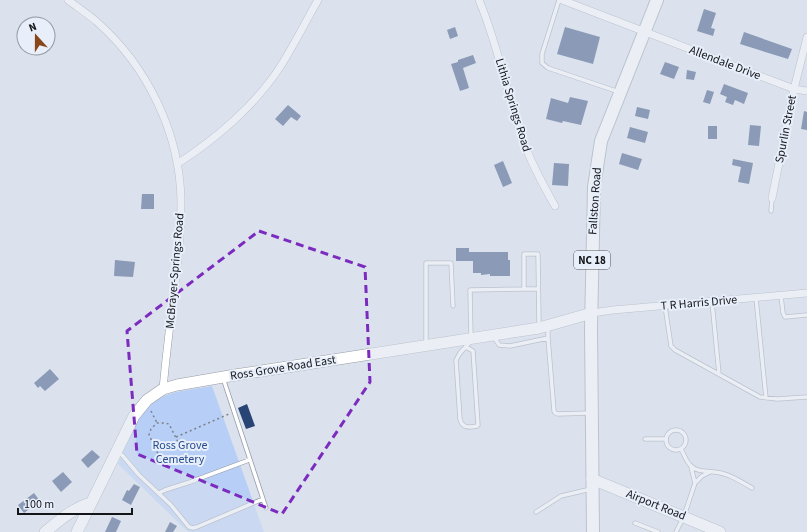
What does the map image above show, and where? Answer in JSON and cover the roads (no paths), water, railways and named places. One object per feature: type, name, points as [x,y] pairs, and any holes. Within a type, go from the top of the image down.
[{"type":"main road","name":"Fallston Road","points":[[593,532],[592,313],[594,187],[601,141],[657,0]]},
{"type":"street","name":"McBrayer-Springs Road","points":[[68,0],[96,20],[114,38],[132,60],[151,89],[163,117],[174,151],[181,200],[180,239],[163,389]]},
{"type":"street","points":[[177,164],[200,149],[251,102],[281,65],[318,0]]},
{"type":"street","name":"Lithia Springs Road","points":[[479,0],[495,45],[523,141],[535,170],[555,206]]},
{"type":"street","points":[[561,0],[644,32]]},
{"type":"street","name":"Allendale Drive","points":[[644,32],[794,89],[807,92]]},
{"type":"street","name":"Spurlin Street","points":[[772,198],[794,89],[807,37]]},
{"type":"street","name":"T R Harris Drive","points":[[592,313],[807,294]]},
{"type":"street","name":"Ross Grove Road East","points":[[77,532],[134,416],[146,400],[163,389],[223,377],[426,347],[470,342],[543,327],[592,313]]},
{"type":"street","name":"Airport Road","points":[[592,484],[684,516],[720,532]]},
{"type":"street","points":[[45,532],[73,510],[92,503]]},
{"type":"lane","points":[[561,0],[542,54],[542,63],[548,68],[620,92]]},
{"type":"lane","points":[[771,211],[772,198]]},
{"type":"lane","points":[[524,289],[524,254],[538,254],[538,289],[543,327],[548,338],[554,411],[558,414],[592,413]]},
{"type":"lane","points":[[426,347],[426,263],[452,263],[453,306]]},
{"type":"lane","points":[[470,342],[460,352],[456,360],[461,423],[464,427],[470,428],[478,425],[473,351],[470,342],[470,290],[538,289]]},
{"type":"lane","points":[[781,296],[783,313],[785,317],[807,315]]},
{"type":"lane","points":[[756,298],[766,398]]},
{"type":"lane","points":[[712,302],[719,374]]},
{"type":"lane","points":[[666,306],[672,346],[675,350],[760,397],[777,400],[807,397]]},
{"type":"lane","points":[[494,336],[499,345],[510,346],[548,338]]},
{"type":"lane","points":[[223,377],[266,508]]},
{"type":"lane","points":[[676,430],[683,432],[685,435],[686,440],[684,447],[681,449],[672,449],[667,444],[667,436],[672,431],[676,430]]},
{"type":"lane","points":[[645,439],[666,439]]},
{"type":"lane","points":[[681,449],[691,466],[695,483]]},
{"type":"lane","points":[[116,452],[122,455],[139,475],[189,526],[193,528],[263,499]]},
{"type":"lane","points":[[159,494],[161,491],[249,460]]},
{"type":"lane","points":[[691,466],[699,470],[726,475],[752,488]]},
{"type":"lane","points":[[676,532],[684,516],[695,483],[702,476],[712,472]]},
{"type":"lane","points":[[536,512],[562,496],[592,484]]},
{"type":"lane","points":[[635,523],[658,532]]},
{"type":"park label","name":"Ross Grove Cemetery","points":[[180,452]]}]
